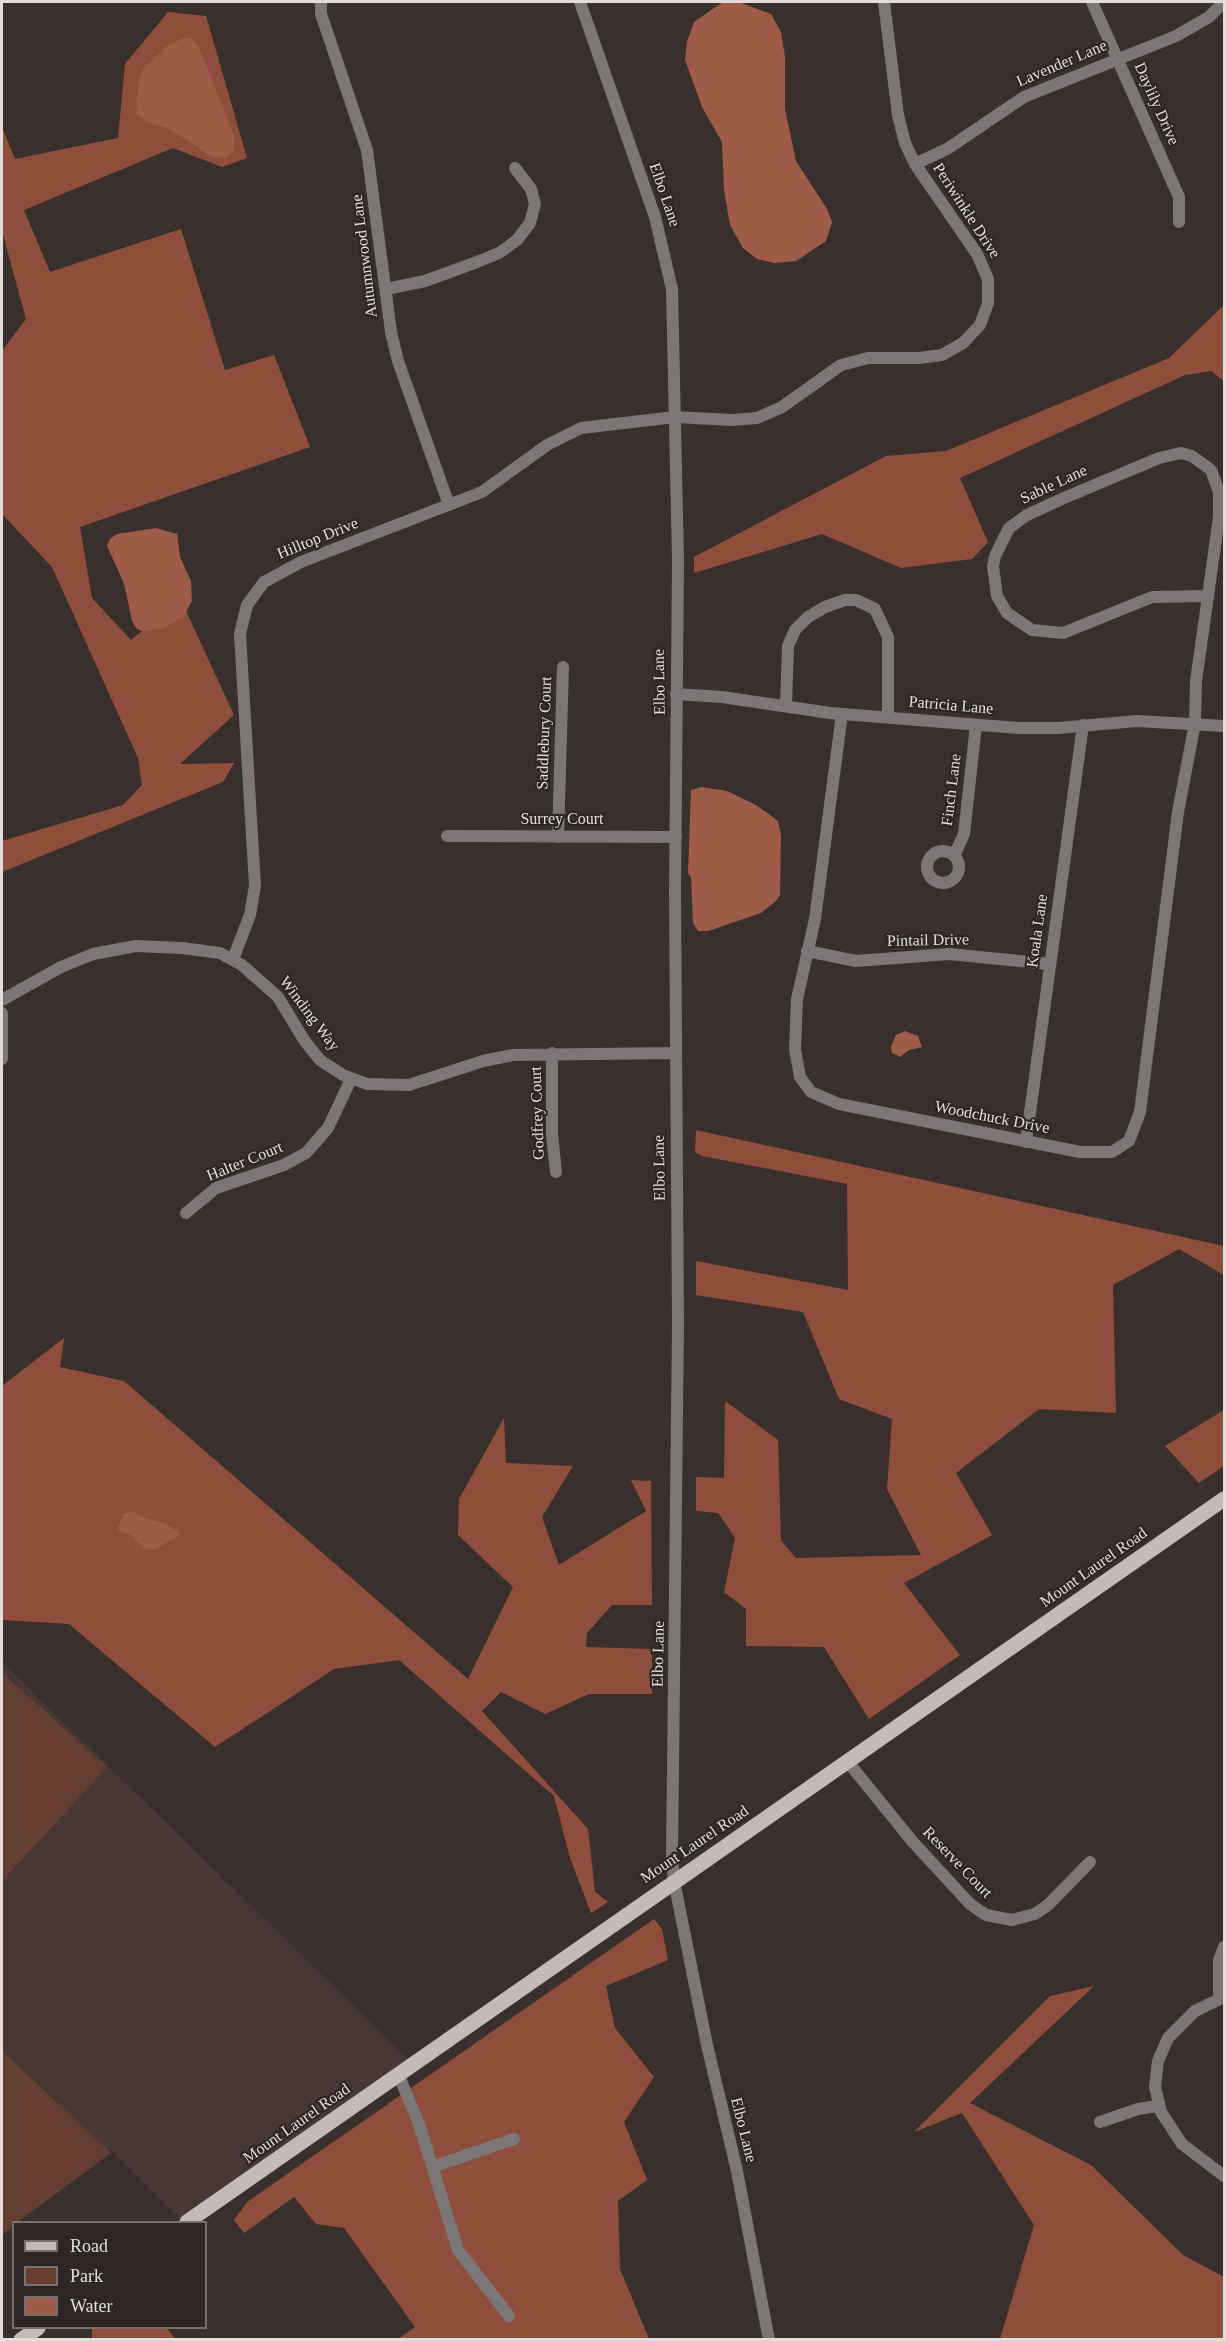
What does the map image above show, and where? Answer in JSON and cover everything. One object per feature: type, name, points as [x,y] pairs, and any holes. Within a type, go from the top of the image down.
[{"type":"main road","name":"Mount Laurel Road","points":[[190,2221],[1224,1498]]},
{"type":"main road","points":[[21,2340],[37,2329]]},
{"type":"street","name":"Autumnwood Lane","points":[[321,2],[321,14],[367,150],[398,361],[449,505]]},
{"type":"street","name":"Elbo Lane","points":[[580,2],[655,217],[667,265],[674,313],[675,1053],[678,1324],[672,1856],[674,1881],[707,2045],[757,2265],[769,2340]]},
{"type":"street","name":"Periwinkle Drive","points":[[675,417],[732,420],[757,418],[782,407],[842,365],[881,357],[930,357],[953,350],[980,326],[988,303],[988,279],[967,237],[915,164],[900,129],[884,2]]},
{"type":"street","name":"Daylily Drive","points":[[1092,2],[1179,197],[1179,222]]},
{"type":"street","name":"Lavender Lane","points":[[915,164],[947,149],[1024,97],[1193,27],[1209,17],[1224,2]]},
{"type":"street","points":[[386,289],[425,281],[477,262],[499,253],[517,240],[530,223],[535,204],[531,189],[515,168]]},
{"type":"street","name":"Hilltop Drive","points":[[233,959],[250,915],[255,886],[240,634],[247,605],[254,593],[275,574],[482,492],[547,445],[575,430],[593,425],[675,417]]},
{"type":"street","name":"Sable Lane","points":[[1195,723],[1196,681],[1208,596],[1219,516],[1219,492],[1211,470],[1192,456],[1181,453],[1149,462],[1017,521],[1009,528],[995,556],[993,566],[994,587],[1007,613],[1023,626],[1042,633],[1075,630],[1152,597],[1208,596]]},
{"type":"street","points":[[786,705],[788,646],[795,630],[808,617],[825,607],[845,600],[856,600],[875,609],[888,637],[888,717]]},
{"type":"street","name":"Saddlebury Court","points":[[558,837],[563,667]]},
{"type":"street","name":"Patricia Lane","points":[[676,694],[786,705],[842,714],[976,725],[1032,728],[1137,721],[1224,726]]},
{"type":"street","name":"Woodchuck Drive","points":[[842,714],[820,881],[797,999],[795,1049],[800,1077],[811,1092],[839,1104],[1026,1142],[1101,1154],[1121,1148],[1134,1132],[1141,1102],[1178,812],[1195,723]]},
{"type":"street","name":"Finch Lane","points":[[954,856],[964,834],[976,725]]},
{"type":"street","name":"Koala Lane","points":[[1026,1142],[1083,725]]},
{"type":"street","name":"Surrey Court","points":[[447,836],[676,837]]},
{"type":"street","name":"Winding Way","points":[[2,1000],[62,967],[115,949],[147,946],[182,948],[220,953],[233,959],[261,979],[274,993],[321,1060],[351,1079],[381,1086],[409,1085],[498,1058],[552,1053],[675,1053]]},
{"type":"street","name":"Pintail Drive","points":[[807,951],[856,961],[949,954],[1050,964]]},
{"type":"street","points":[[2,1013],[2,1059]]},
{"type":"street","name":"Godfrey Court","points":[[552,1053],[552,1134],[556,1172]]},
{"type":"street","name":"Halter Court","points":[[186,1214],[216,1188],[279,1167],[306,1153],[328,1128],[351,1079]]},
{"type":"street","name":"Reserve Court","points":[[848,1762],[907,1835],[970,1904],[986,1915],[1012,1920],[1035,1914],[1048,1905],[1090,1862]]},
{"type":"street","points":[[1224,1947],[1219,1960],[1222,1998],[1195,2011],[1168,2038],[1155,2074],[1158,2106],[1166,2123],[1182,2144],[1224,2176]]},
{"type":"street","points":[[399,2076],[419,2124],[458,2250],[509,2316]]},
{"type":"street","points":[[1100,2122],[1138,2109],[1158,2106]]},
{"type":"street","points":[[432,2167],[514,2139]]},
{"type":"shaded area","points":[[168,12],[206,16],[247,158],[222,167],[173,148],[24,210],[50,272],[181,229],[225,370],[274,355],[310,447],[80,527],[92,598],[131,640],[142,631],[108,543],[177,534],[187,613],[234,715],[180,764],[234,763],[223,782],[2,872],[2,841],[123,805],[142,785],[138,758],[52,567],[2,514],[2,351],[26,319],[2,231],[2,127],[15,159],[118,138],[125,64]]},
{"type":"shaded area","points":[[1224,305],[1224,381],[1211,371],[1185,375],[960,478],[988,542],[972,559],[901,568],[822,534],[694,573],[694,557],[886,456],[946,451],[1169,358]]},
{"type":"shaded area","points":[[696,1130],[1224,1246],[1224,1275],[1179,1249],[1113,1285],[1116,1413],[1039,1409],[956,1473],[992,1535],[904,1583],[960,1655],[869,1719],[824,1647],[746,1646],[746,1609],[724,1592],[735,1538],[718,1513],[696,1511],[696,1477],[724,1478],[725,1401],[778,1440],[781,1541],[796,1558],[921,1555],[887,1489],[892,1419],[839,1399],[803,1312],[696,1295],[696,1261],[848,1290],[847,1184],[702,1156],[695,1152]]},
{"type":"shaded area","points":[[64,1338],[60,1367],[124,1381],[468,1679],[513,1587],[458,1535],[459,1499],[504,1418],[506,1463],[573,1466],[542,1517],[559,1565],[646,1511],[631,1480],[651,1481],[652,1605],[612,1605],[587,1633],[586,1647],[652,1649],[652,1694],[589,1694],[545,1714],[501,1692],[482,1711],[588,1829],[595,1892],[608,1902],[591,1913],[570,1858],[554,1796],[399,1660],[334,1669],[215,1747],[69,1624],[2,1620],[2,1386]]},
{"type":"shaded area","points":[[1224,1410],[1224,1466],[1199,1483],[1165,1446]]},
{"type":"shaded area","points":[[2,1662],[414,2065],[184,2221],[111,2150],[2,2230]]},
{"type":"shaded area","points":[[654,1919],[662,1929],[668,1960],[606,1986],[615,2028],[654,2077],[624,2122],[647,2180],[618,2201],[620,2269],[649,2339],[398,2339],[415,2327],[344,2228],[316,2224],[294,2197],[244,2233],[234,2220],[247,2202]]},
{"type":"shaded area","points":[[1094,1986],[970,2103],[1091,2165],[1183,2255],[1224,2277],[1224,2339],[1000,2339],[1034,2225],[962,2113],[914,2132],[1050,1996]]},
{"type":"shaded area","points":[[92,2329],[168,2329],[175,2339],[92,2339]]},
{"type":"green space","points":[[2,1673],[107,1767],[2,1881]]},
{"type":"green space","points":[[2,2051],[111,2153],[19,2221],[12,2221],[12,2227],[2,2235]]},
{"type":"water","points":[[723,2],[739,2],[771,14],[781,32],[785,57],[785,109],[796,161],[827,209],[832,222],[826,241],[796,261],[774,263],[757,259],[743,248],[730,225],[724,190],[722,142],[702,107],[685,60],[687,42],[694,22]]},
{"type":"water","points":[[183,38],[192,39],[198,45],[234,136],[234,150],[226,158],[212,157],[168,128],[151,124],[136,113],[138,83],[143,69],[166,47]]},
{"type":"water","points":[[156,528],[177,534],[180,557],[191,581],[192,601],[183,617],[164,628],[142,631],[137,629],[132,621],[124,583],[107,546],[110,539],[117,534]]},
{"type":"water","points":[[701,787],[727,791],[756,805],[778,821],[781,836],[780,895],[776,901],[761,913],[708,931],[698,931],[693,923],[691,877],[688,873],[691,790]]},
{"type":"water","points":[[905,1031],[918,1036],[922,1047],[909,1050],[900,1057],[892,1053],[891,1047],[896,1035]]},
{"type":"water","points":[[133,1511],[145,1518],[167,1524],[180,1534],[157,1549],[146,1550],[130,1535],[117,1530],[123,1514]]}]
